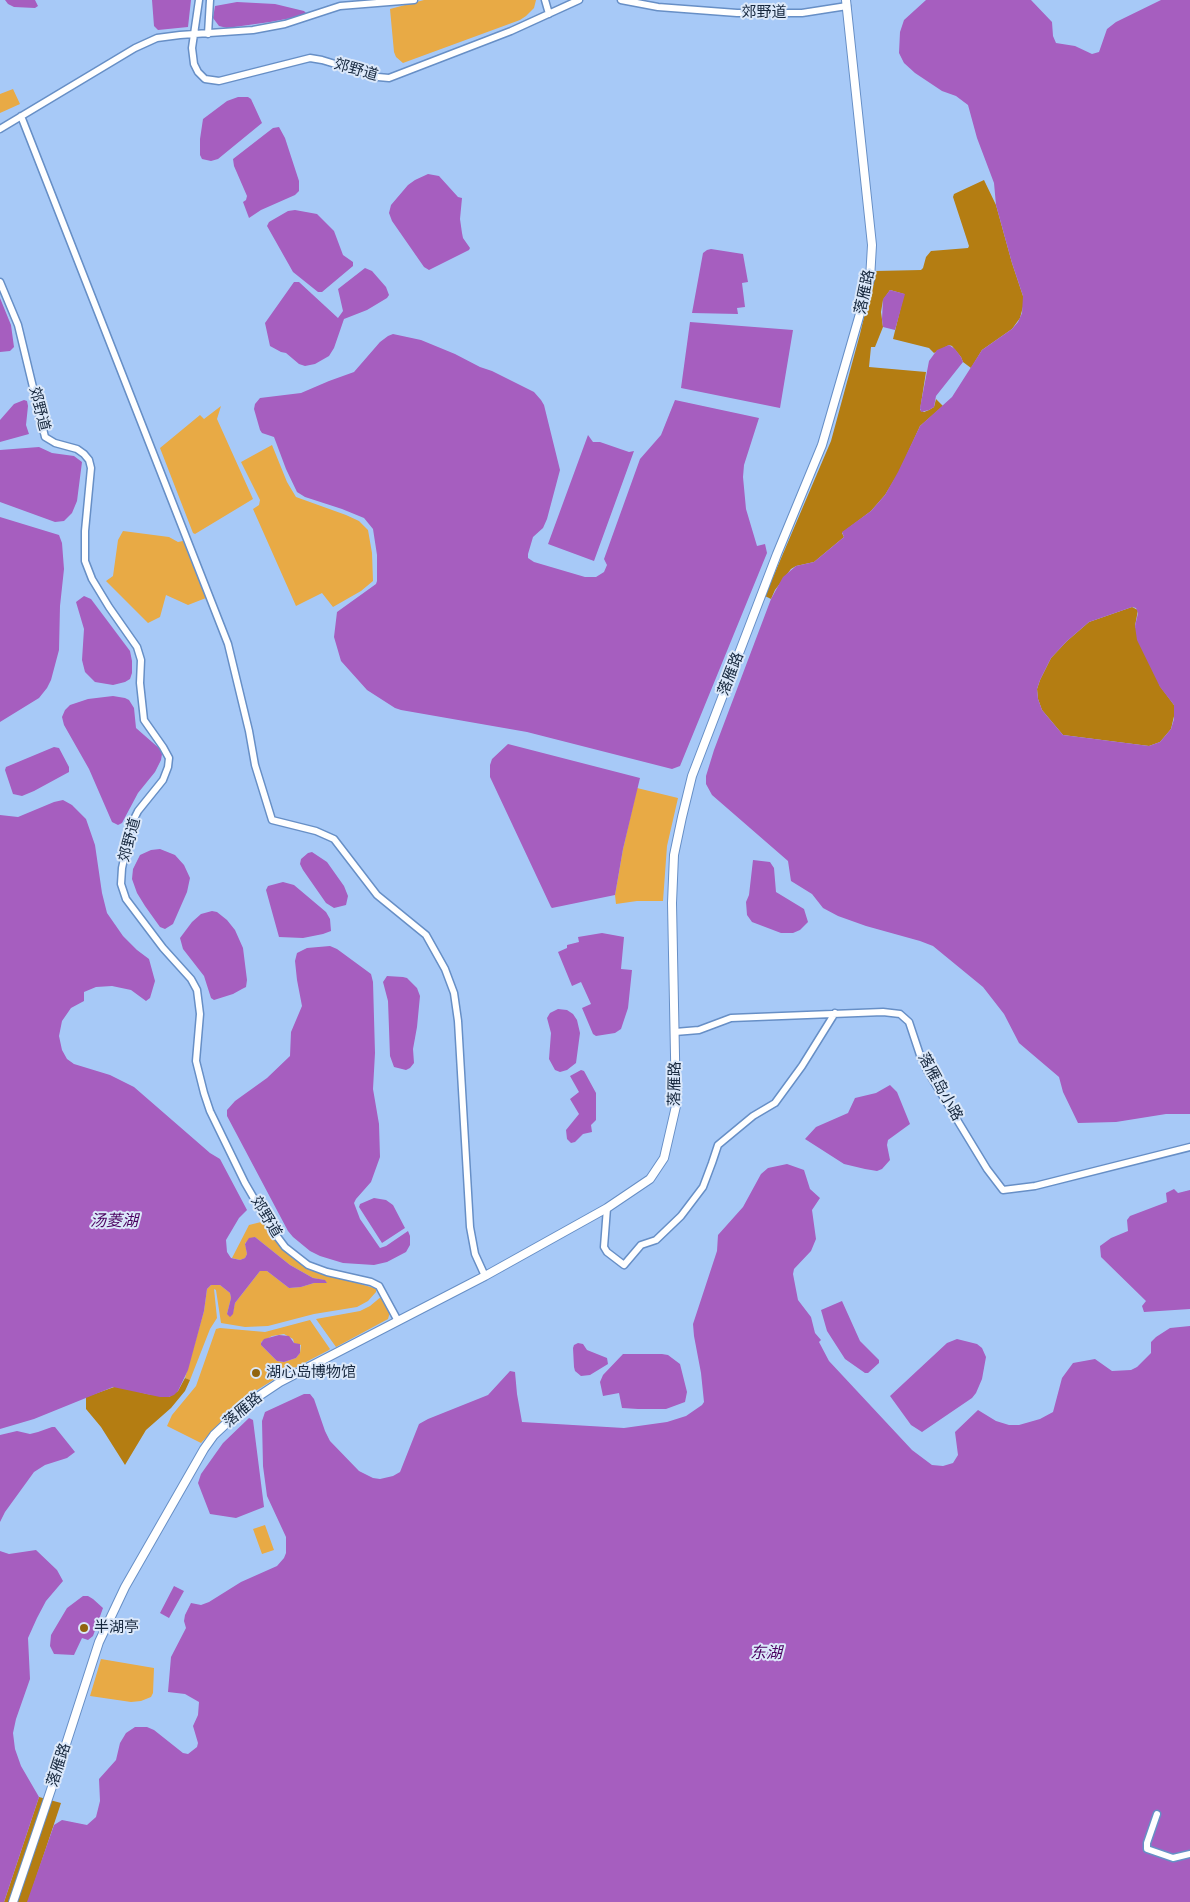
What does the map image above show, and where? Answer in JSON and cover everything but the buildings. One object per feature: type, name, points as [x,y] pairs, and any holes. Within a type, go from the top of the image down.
[{"type":"street","name":"郊野道","points":[[199,0],[192,48],[194,64],[198,72],[208,80],[227,80],[310,58],[378,77],[389,78],[511,31],[579,0]]},
{"type":"street","points":[[208,34],[210,0]]},
{"type":"street","points":[[0,129],[144,43],[168,36],[268,28],[340,6],[414,0]]},
{"type":"street","points":[[545,0],[549,14]]},
{"type":"street","name":"郊野道","points":[[621,0],[658,7],[737,13],[802,13],[848,2]]},
{"type":"street","name":"落雁路","points":[[13,1902],[99,1642],[125,1586],[204,1449],[232,1417],[267,1390],[485,1276],[608,1208],[650,1179],[664,1158],[676,1106],[672,948],[674,854],[692,776],[777,554],[822,445],[870,279],[872,245],[848,2]]},
{"type":"street","points":[[21,116],[228,644],[255,764],[272,820],[334,839],[377,894],[426,935],[445,969],[454,993],[458,1021],[470,1227],[475,1254],[485,1276]]},
{"type":"street","name":"郊野道","points":[[0,282],[18,325],[46,437],[53,442],[77,449],[89,460],[84,561],[92,579],[109,607],[137,647],[141,660],[140,683],[144,720],[164,747],[169,758],[168,767],[162,780],[138,811],[132,823],[122,868],[121,884],[126,899],[163,948],[191,979],[197,990],[200,1014],[196,1061],[204,1093],[210,1112],[245,1182],[273,1231],[285,1247],[308,1265],[327,1272],[371,1282],[379,1286],[398,1321]]},
{"type":"street","name":"落雁岛小路","points":[[675,1032],[699,1030],[731,1018],[835,1013],[884,1012],[900,1014],[906,1018],[928,1072],[987,1169],[1004,1190],[1035,1186],[1190,1147]]},
{"type":"street","points":[[608,1208],[604,1247],[607,1252],[624,1265],[641,1245],[656,1240],[681,1216],[703,1186],[718,1145],[753,1116],[775,1103],[808,1059],[835,1013]]},
{"type":"street","points":[[1157,1814],[1146,1844],[1147,1849],[1173,1858],[1190,1854]]},
{"type":"shaded area","points":[[424,0],[536,0],[534,8],[520,20],[403,63],[396,57],[394,52],[390,9]]},
{"type":"shaded area","points":[[13,89],[20,104],[0,113],[0,94]]},
{"type":"shaded area","points":[[984,180],[996,205],[1023,296],[1024,303],[1020,318],[1012,329],[982,350],[971,368],[963,362],[952,346],[949,345],[934,353],[929,348],[893,339],[904,294],[890,290],[883,300],[881,312],[883,327],[875,347],[871,347],[869,367],[926,372],[920,410],[924,412],[934,407],[936,399],[943,406],[920,426],[899,472],[885,495],[871,511],[842,533],[844,537],[814,562],[791,569],[775,590],[771,599],[765,596],[831,441],[875,271],[921,270],[926,257],[931,251],[968,248],[969,246],[953,197],[954,194]]},
{"type":"shaded area","points":[[221,406],[217,419],[253,499],[195,534],[160,448],[200,415],[204,419]]},
{"type":"shaded area","points":[[272,445],[287,482],[296,497],[346,515],[359,521],[368,530],[372,553],[373,581],[361,591],[333,607],[322,593],[296,606],[253,509],[259,505],[260,500],[241,462]]},
{"type":"shaded area","points":[[123,531],[169,537],[178,542],[183,541],[206,598],[188,605],[166,595],[160,617],[148,623],[106,581],[113,576],[118,540]]},
{"type":"shaded area","points":[[1132,607],[1138,610],[1135,626],[1160,686],[1174,705],[1175,712],[1171,729],[1160,742],[1149,746],[1063,735],[1042,710],[1038,699],[1037,689],[1051,658],[1089,622]]},
{"type":"shaded area","points":[[637,788],[678,798],[667,846],[663,901],[637,901],[616,904],[615,895],[623,849]]},
{"type":"shaded area","points":[[265,1221],[284,1249],[304,1266],[374,1288],[376,1292],[368,1301],[357,1307],[314,1314],[268,1326],[245,1327],[221,1323],[216,1290],[214,1289],[217,1318],[210,1329],[190,1380],[185,1378],[204,1311],[207,1289],[211,1285],[220,1285],[230,1293],[231,1298],[227,1314],[233,1312],[235,1303],[260,1271],[267,1271],[289,1288],[314,1283],[327,1283],[324,1280],[313,1278],[290,1265],[255,1237],[245,1243],[247,1254],[245,1258],[240,1260],[232,1258],[249,1225]]},
{"type":"shaded area","points":[[382,1296],[390,1312],[388,1319],[336,1347],[316,1319],[360,1311],[370,1306]]},
{"type":"shaded area","points":[[310,1320],[330,1349],[257,1390],[227,1415],[201,1443],[167,1426],[172,1415],[196,1386],[216,1329],[265,1332]],"holes":[[[284,1334],[293,1339],[294,1343],[301,1345],[300,1353],[296,1358],[284,1362],[277,1361],[261,1345],[261,1342],[272,1336]]]},
{"type":"shaded area","points":[[185,1378],[190,1380],[185,1391],[171,1408],[146,1430],[125,1465],[101,1427],[86,1409],[86,1397],[117,1386],[147,1394],[169,1397],[178,1391]]},
{"type":"shaded area","points":[[265,1525],[274,1550],[262,1554],[253,1529]]},
{"type":"shaded area","points":[[101,1659],[154,1668],[153,1693],[151,1697],[131,1702],[90,1696]]},
{"type":"shaded area","points":[[39,1797],[61,1803],[28,1902],[4,1902]]},
{"type":"water","points":[[5,0],[35,0],[38,6],[35,8],[14,7]]},
{"type":"water","points":[[152,0],[191,0],[188,27],[158,30],[154,26]]},
{"type":"water","points":[[926,0],[1031,0],[1052,22],[1053,36],[1056,43],[1075,46],[1092,54],[1099,52],[1107,29],[1116,22],[1161,0],[1190,0],[1190,1114],[1166,1114],[1116,1122],[1078,1123],[1063,1092],[1059,1077],[1019,1043],[1004,1014],[983,987],[933,946],[866,926],[838,916],[823,908],[812,894],[791,881],[788,861],[712,795],[706,784],[706,776],[714,750],[771,599],[783,577],[796,566],[814,562],[844,537],[842,532],[871,511],[885,495],[920,426],[952,397],[982,350],[1012,329],[1022,313],[1023,296],[996,205],[994,183],[977,138],[968,105],[956,96],[942,91],[915,73],[904,63],[899,53],[900,32],[904,20]],"holes":[[[1132,607],[1136,608],[1138,613],[1135,626],[1137,640],[1160,687],[1174,705],[1174,719],[1171,729],[1160,742],[1149,746],[1063,735],[1042,710],[1038,699],[1037,689],[1051,658],[1089,622]]]},
{"type":"water","points":[[237,2],[275,4],[306,13],[302,16],[270,22],[227,28],[219,26],[213,18],[215,6]]},
{"type":"water","points":[[238,97],[248,97],[251,99],[262,123],[218,159],[211,161],[202,159],[200,155],[200,139],[203,119],[227,101]]},
{"type":"water","points":[[279,127],[285,138],[299,181],[299,191],[295,195],[261,210],[249,218],[243,202],[247,196],[234,166],[233,159],[273,128]]},
{"type":"water","points":[[428,174],[439,176],[458,197],[462,198],[460,219],[462,233],[470,248],[429,270],[424,267],[392,221],[389,213],[391,205],[408,185]]},
{"type":"water","points":[[295,210],[317,214],[334,231],[343,255],[353,262],[353,266],[322,292],[318,292],[293,272],[267,226],[269,222],[288,211]]},
{"type":"water","points":[[711,249],[743,254],[748,282],[742,283],[745,307],[737,308],[738,314],[692,313],[703,253]]},
{"type":"water","points":[[365,268],[372,271],[386,287],[389,295],[367,310],[344,319],[334,348],[329,356],[315,364],[305,366],[299,364],[286,353],[270,346],[265,323],[294,282],[299,282],[338,318],[343,311],[338,289]]},
{"type":"water","points":[[890,290],[905,294],[895,330],[883,327],[882,319],[883,299]]},
{"type":"water","points":[[0,298],[11,325],[14,347],[10,351],[0,352]]},
{"type":"water","points":[[690,322],[793,330],[780,408],[681,388]]},
{"type":"water","points":[[393,334],[421,340],[455,354],[534,392],[541,400],[544,405],[560,470],[547,519],[543,528],[533,537],[528,558],[534,562],[585,577],[596,577],[604,572],[607,565],[604,559],[640,459],[661,435],[675,400],[759,418],[744,465],[743,477],[746,509],[757,546],[765,544],[767,553],[680,766],[672,769],[527,732],[401,710],[367,690],[341,661],[334,637],[337,612],[376,584],[377,581],[377,555],[373,529],[364,518],[305,497],[297,492],[274,437],[262,433],[254,409],[255,404],[260,398],[301,393],[354,372],[380,342]]},
{"type":"water","points":[[949,345],[955,349],[963,362],[936,396],[934,407],[921,412],[920,408],[929,361],[937,350]]},
{"type":"water","points":[[24,400],[27,401],[28,406],[26,425],[29,434],[0,442],[0,420],[14,404]]},
{"type":"water","points":[[588,435],[593,442],[600,442],[629,452],[634,451],[594,561],[548,544]]},
{"type":"water","points":[[39,447],[52,453],[74,456],[82,462],[77,501],[72,513],[64,521],[55,522],[0,502],[0,450]]},
{"type":"water","points":[[0,517],[59,535],[62,543],[64,569],[60,606],[59,650],[51,680],[39,698],[0,722]]},
{"type":"water","points":[[84,596],[91,599],[130,651],[132,673],[130,679],[125,682],[113,685],[95,682],[85,672],[82,660],[84,629],[76,602]]},
{"type":"water","points":[[113,696],[129,700],[134,708],[136,728],[160,749],[162,754],[155,772],[138,793],[122,823],[118,825],[112,822],[89,769],[64,725],[62,717],[70,705],[88,699]]},
{"type":"water","points":[[508,744],[640,778],[623,849],[615,895],[551,907],[490,777],[492,759]]},
{"type":"water","points":[[54,747],[59,748],[69,767],[69,772],[22,796],[13,794],[5,770],[6,767]]},
{"type":"water","name":"汤菱湖","points":[[63,800],[72,805],[86,819],[95,845],[107,913],[123,936],[149,959],[155,981],[150,998],[146,1001],[131,990],[112,986],[96,987],[84,992],[84,1001],[71,1008],[62,1021],[59,1036],[62,1050],[67,1059],[74,1064],[110,1075],[134,1087],[210,1153],[220,1159],[247,1210],[239,1218],[226,1240],[227,1252],[231,1258],[240,1260],[245,1258],[247,1254],[245,1244],[249,1238],[255,1237],[290,1265],[313,1278],[325,1280],[327,1283],[314,1283],[289,1288],[267,1271],[260,1271],[235,1303],[233,1314],[230,1317],[227,1314],[231,1298],[230,1293],[220,1285],[211,1285],[207,1289],[204,1311],[188,1370],[178,1391],[174,1395],[160,1397],[113,1387],[34,1419],[0,1429],[0,815],[18,817]]},
{"type":"water","points":[[160,849],[175,855],[184,865],[190,878],[187,892],[173,924],[165,929],[160,927],[145,906],[137,893],[132,879],[133,869],[140,855],[151,850]]},
{"type":"water","points":[[312,852],[327,862],[344,886],[348,896],[346,905],[334,908],[326,903],[303,870],[300,864],[301,859]]},
{"type":"water","points":[[753,860],[770,862],[774,868],[776,892],[804,909],[808,922],[800,930],[793,933],[781,933],[752,922],[747,915],[746,902],[749,895]]},
{"type":"water","points":[[283,882],[294,885],[326,912],[330,919],[331,931],[303,938],[279,937],[266,890],[268,886]]},
{"type":"water","points":[[212,911],[217,912],[227,920],[235,930],[243,948],[247,980],[246,987],[233,994],[214,1000],[211,998],[204,976],[183,949],[180,938],[192,922],[201,914]]},
{"type":"water","points":[[602,933],[624,937],[621,969],[632,970],[628,1008],[621,1029],[615,1033],[596,1036],[593,1034],[582,1008],[591,1004],[581,982],[572,986],[558,952],[567,948],[567,945],[579,942],[578,937]]},
{"type":"water","points":[[330,946],[371,974],[373,982],[375,1053],[373,1089],[379,1124],[380,1157],[371,1182],[354,1203],[360,1219],[380,1248],[408,1231],[410,1236],[410,1245],[406,1252],[387,1262],[374,1265],[343,1263],[320,1256],[310,1251],[293,1237],[288,1231],[227,1116],[227,1110],[235,1101],[267,1078],[290,1056],[291,1032],[302,1006],[295,961],[297,953],[307,948]]},
{"type":"water","points":[[387,976],[407,978],[417,988],[420,996],[413,1049],[414,1063],[406,1070],[394,1067],[390,1056],[388,1001],[383,982]]},
{"type":"water","points":[[558,1009],[567,1010],[573,1014],[577,1020],[580,1033],[576,1063],[567,1070],[560,1072],[555,1070],[549,1059],[551,1033],[547,1018],[550,1013]]},
{"type":"water","points":[[581,1070],[584,1071],[596,1093],[596,1120],[591,1125],[592,1132],[583,1134],[575,1142],[571,1143],[567,1139],[566,1130],[579,1114],[570,1099],[579,1092],[570,1076]]},
{"type":"water","points":[[890,1085],[897,1092],[910,1124],[888,1140],[890,1160],[882,1169],[877,1171],[844,1164],[805,1139],[816,1127],[848,1113],[855,1098],[876,1093]]},
{"type":"water","name":"东湖","points":[[787,1164],[804,1170],[810,1189],[820,1198],[812,1210],[816,1239],[811,1251],[794,1269],[793,1274],[798,1300],[811,1317],[815,1333],[821,1340],[819,1342],[829,1361],[912,1450],[932,1465],[943,1466],[953,1463],[958,1455],[955,1432],[978,1410],[996,1421],[1009,1425],[1019,1425],[1040,1419],[1053,1412],[1062,1378],[1073,1363],[1095,1359],[1112,1371],[1131,1370],[1137,1367],[1151,1353],[1151,1342],[1156,1337],[1170,1328],[1190,1326],[1190,1902],[27,1902],[54,1825],[62,1820],[87,1825],[96,1817],[100,1801],[99,1779],[116,1760],[120,1743],[126,1733],[135,1727],[147,1727],[154,1730],[183,1753],[188,1754],[197,1747],[198,1743],[193,1726],[198,1715],[199,1702],[185,1694],[168,1692],[171,1657],[186,1628],[185,1615],[191,1603],[201,1605],[209,1602],[241,1582],[277,1566],[286,1553],[286,1537],[267,1496],[263,1466],[262,1421],[265,1412],[304,1394],[310,1394],[314,1399],[330,1441],[359,1471],[373,1478],[380,1479],[400,1472],[419,1424],[488,1395],[510,1371],[515,1372],[522,1422],[624,1428],[667,1422],[686,1416],[704,1402],[693,1324],[717,1251],[718,1235],[743,1207],[761,1174],[768,1168]]},
{"type":"water","points":[[1174,1189],[1178,1193],[1190,1190],[1190,1309],[1144,1312],[1142,1306],[1146,1301],[1101,1257],[1100,1246],[1111,1238],[1128,1231],[1127,1220],[1130,1216],[1167,1202],[1166,1193]]},
{"type":"water","points":[[374,1198],[386,1200],[393,1205],[405,1228],[382,1243],[359,1207],[360,1204]]},
{"type":"water","points":[[842,1301],[860,1341],[879,1360],[879,1363],[868,1373],[865,1373],[845,1359],[827,1331],[821,1310]]},
{"type":"water","points":[[279,1335],[289,1336],[294,1343],[300,1344],[300,1353],[296,1358],[284,1362],[277,1361],[261,1345],[264,1339]]},
{"type":"water","points":[[957,1339],[977,1344],[982,1348],[986,1357],[982,1379],[972,1398],[922,1432],[911,1425],[890,1396],[947,1343]]},
{"type":"water","points":[[578,1343],[583,1344],[587,1350],[607,1358],[608,1364],[590,1375],[581,1376],[575,1371],[574,1367],[573,1348]]},
{"type":"water","points":[[623,1354],[668,1355],[680,1364],[687,1392],[685,1402],[666,1409],[622,1408],[619,1393],[603,1396],[600,1382],[603,1375]]},
{"type":"water","points":[[249,1418],[253,1420],[264,1507],[236,1518],[210,1514],[198,1483],[201,1474],[223,1443]]},
{"type":"water","points":[[55,1427],[75,1452],[67,1458],[45,1465],[34,1472],[0,1522],[0,1435],[17,1431],[30,1434]]},
{"type":"water","points":[[36,1550],[57,1570],[63,1581],[46,1601],[28,1638],[30,1679],[13,1733],[15,1749],[21,1766],[39,1797],[4,1902],[0,1902],[0,1551],[9,1554]]},
{"type":"water","points":[[174,1586],[184,1591],[169,1618],[160,1613]]},
{"type":"water","points":[[83,1596],[93,1599],[103,1608],[93,1636],[88,1640],[82,1638],[74,1655],[54,1654],[50,1646],[51,1635],[67,1608]]},
{"type":"place","name":"湖心岛博物馆","points":[[256,1373]]},
{"type":"place","name":"半湖亭","points":[[84,1628]]}]
